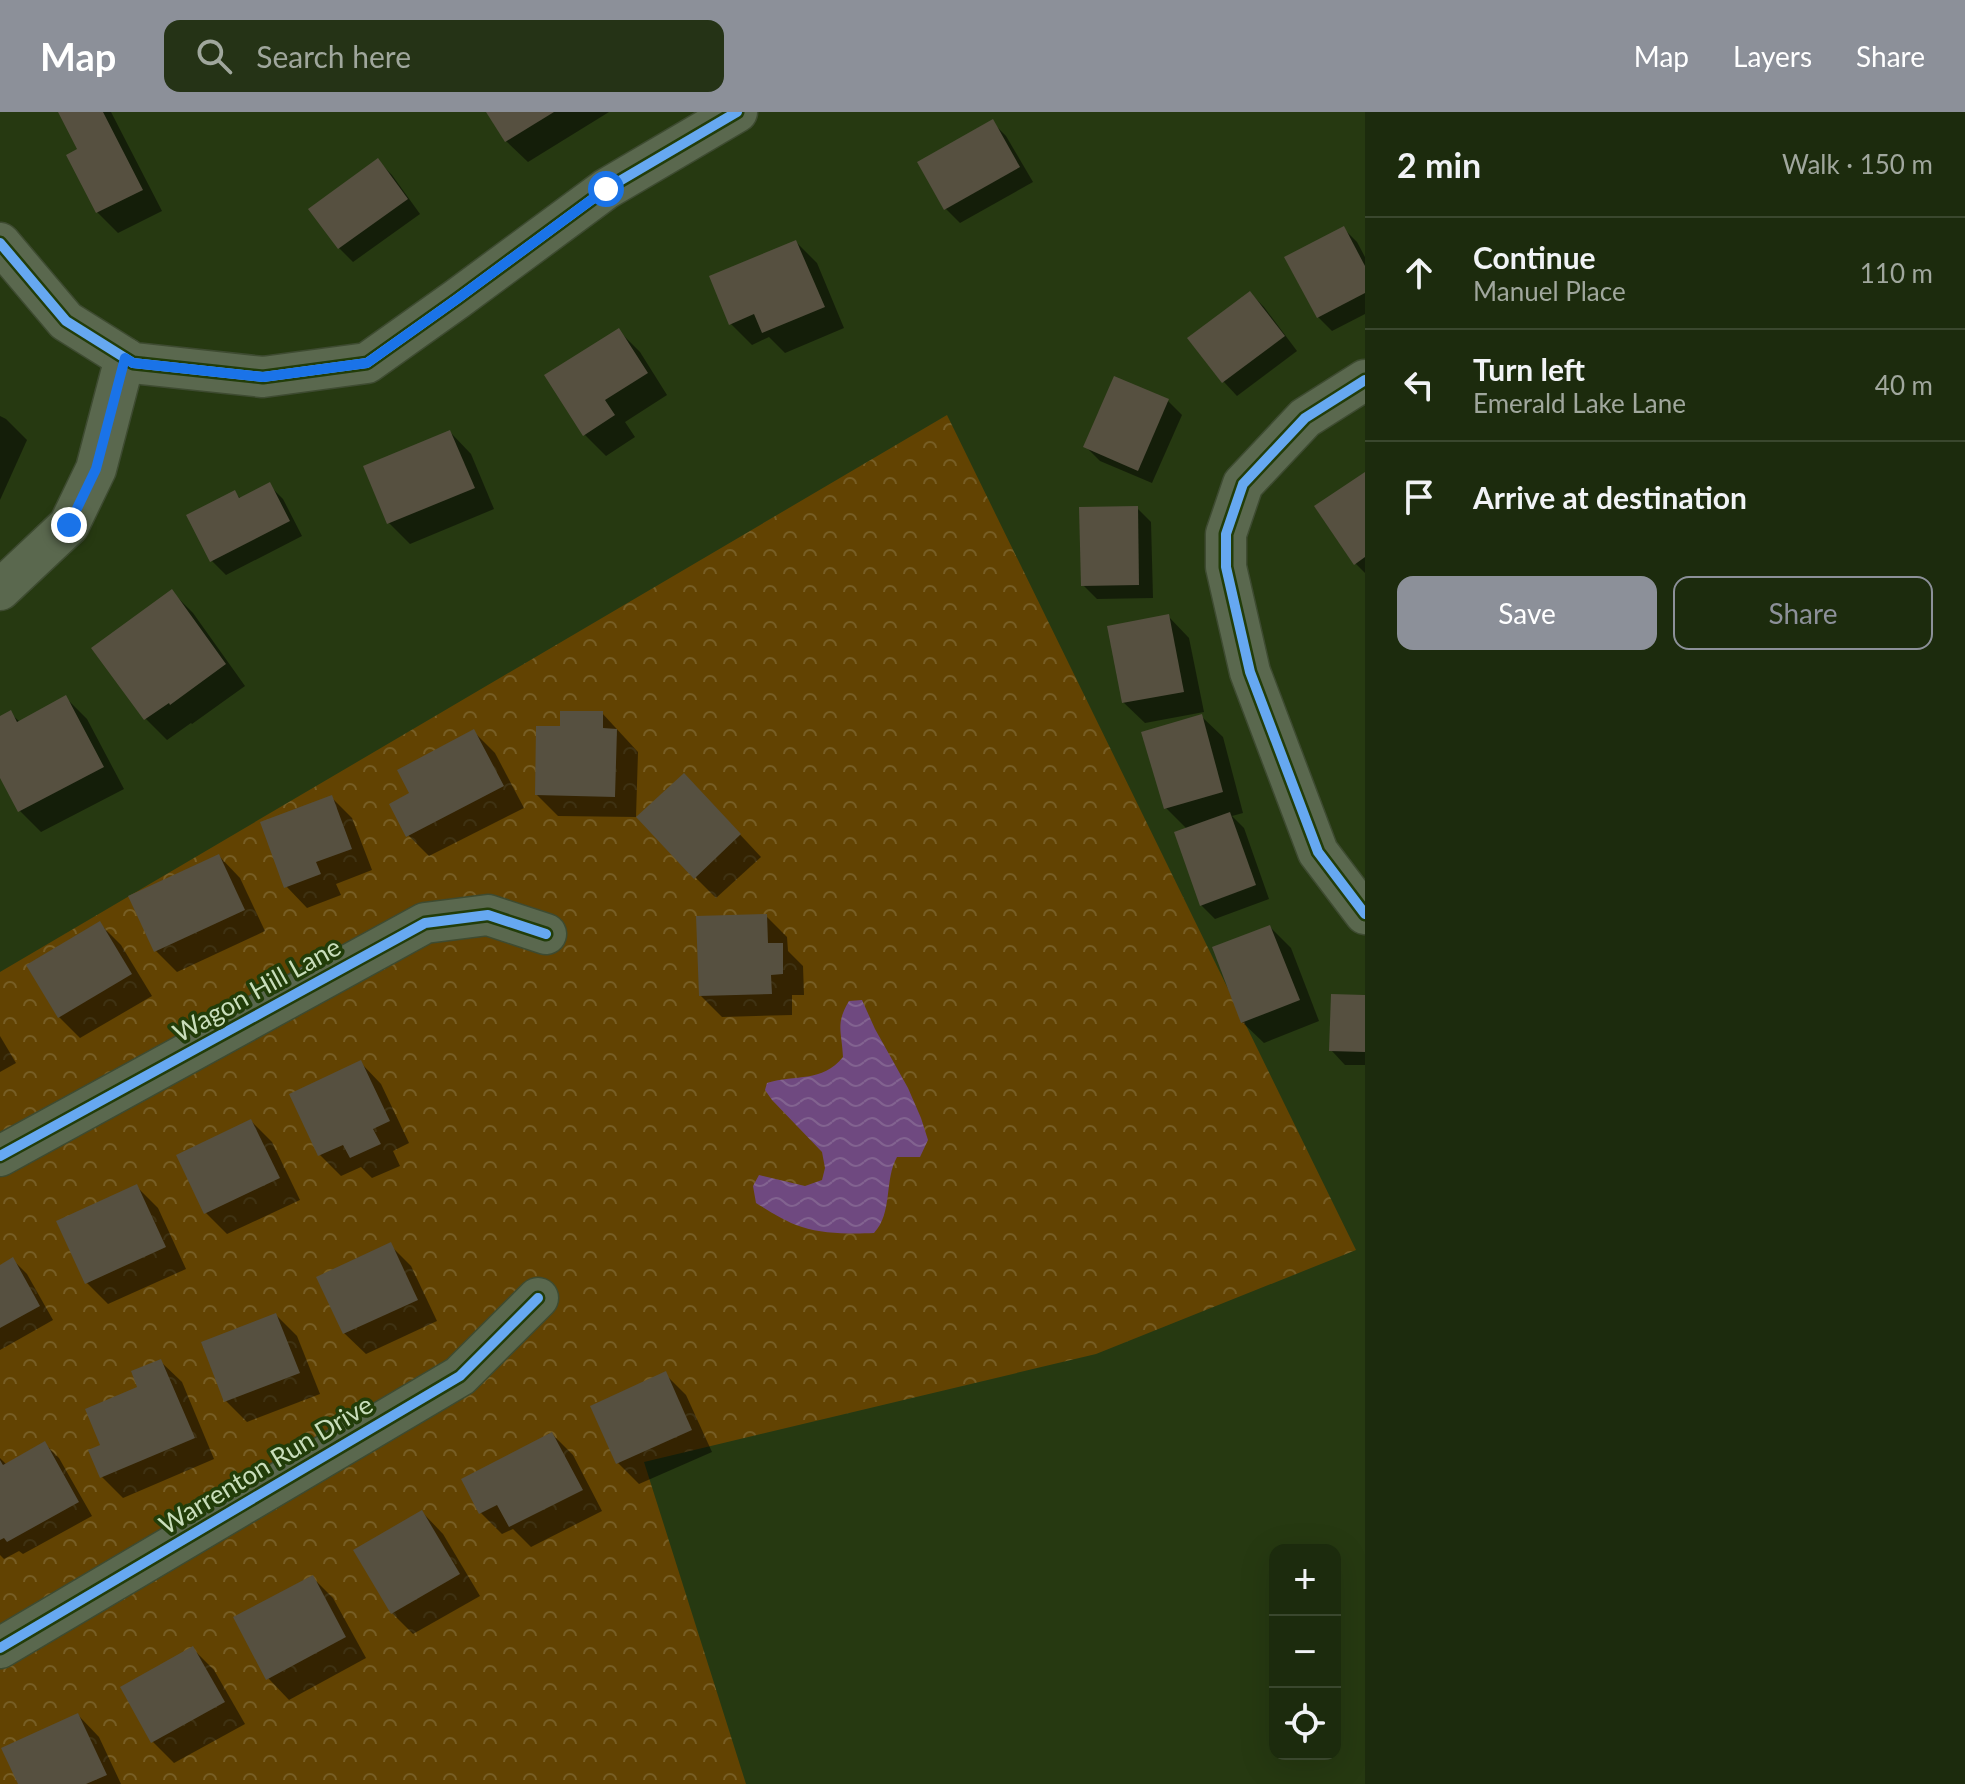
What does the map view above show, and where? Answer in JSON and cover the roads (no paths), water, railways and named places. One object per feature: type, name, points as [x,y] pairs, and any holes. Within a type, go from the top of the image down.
[{"type":"street","points":[[0,243],[66,321],[133,363],[263,377],[367,363],[606,189],[737,112]]},
{"type":"street","points":[[0,590],[69,525],[96,469],[125,358]]},
{"type":"street","points":[[1365,380],[1305,418],[1243,484],[1226,534],[1226,567],[1250,672],[1318,852],[1365,914]]},
{"type":"street","name":"Wagon Hill Lane","points":[[0,1156],[425,923],[488,915],[546,934]]},
{"type":"street","name":"Warrenton Run Drive","points":[[0,1648],[460,1376],[538,1298]]},
{"type":"water","points":[[862,1000],[908,1088],[928,1140],[920,1157],[897,1157],[884,1216],[874,1233],[810,1229],[756,1203],[753,1186],[759,1175],[805,1186],[822,1180],[825,1168],[822,1152],[765,1090],[767,1083],[817,1074],[835,1065],[843,1057],[842,1016],[849,1001]]}]
